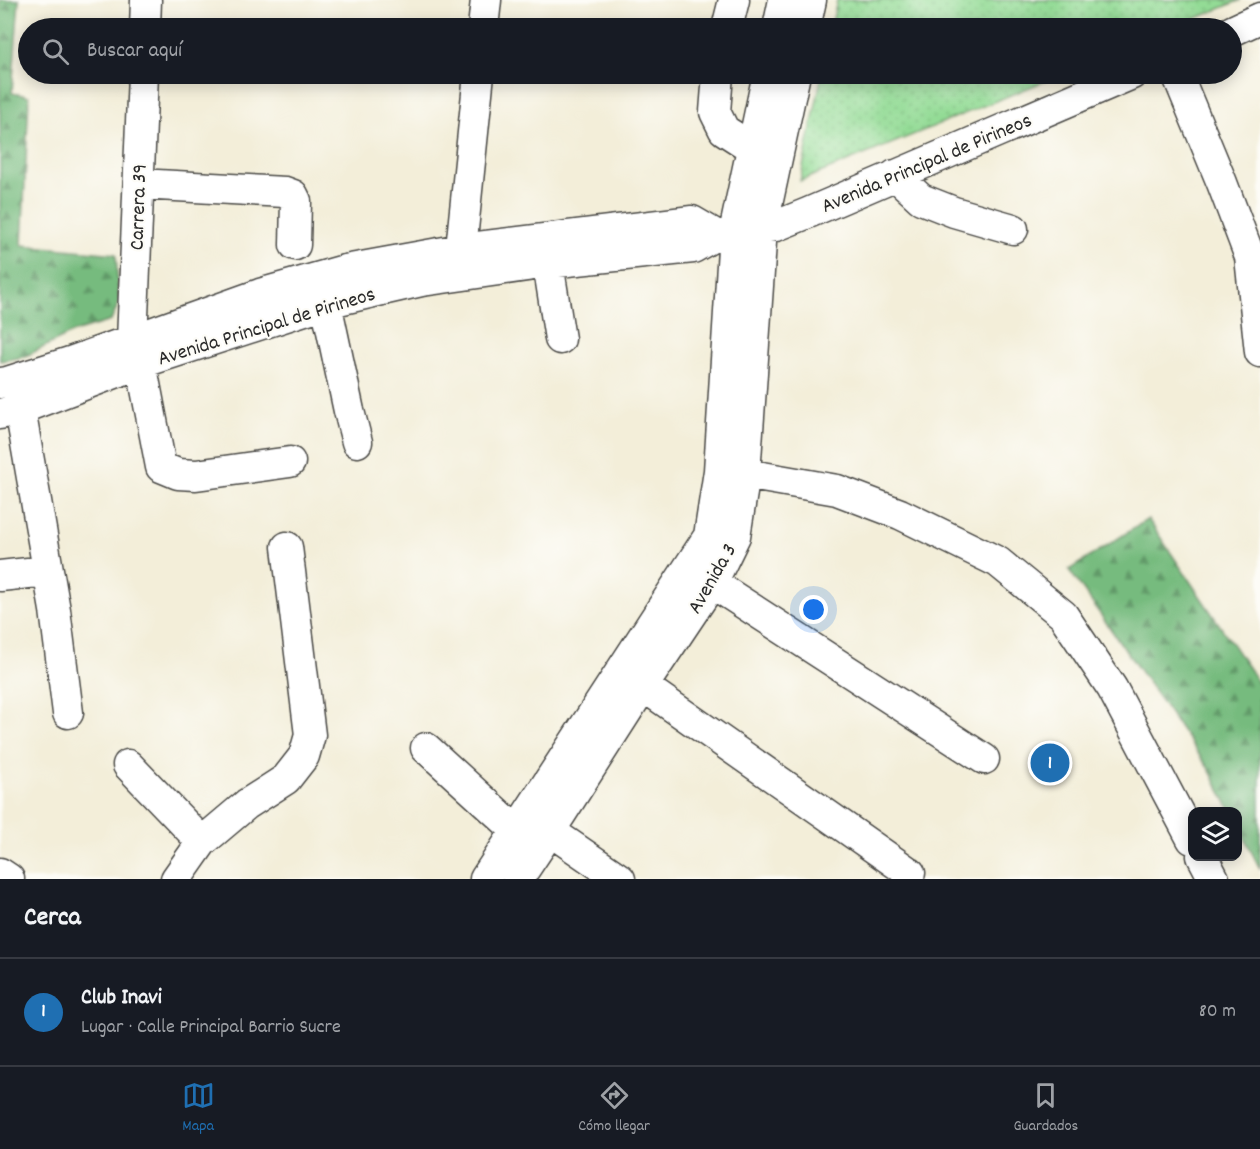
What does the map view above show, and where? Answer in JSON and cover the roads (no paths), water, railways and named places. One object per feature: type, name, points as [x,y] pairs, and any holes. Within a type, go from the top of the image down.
[{"type":"street","points":[[146,18],[147,0]]},
{"type":"street","points":[[484,18],[486,0]]},
{"type":"street","points":[[730,18],[734,0]]},
{"type":"street","points":[[780,18],[784,0]]},
{"type":"street","points":[[807,18],[811,0]]},
{"type":"street","points":[[1242,26],[1260,18]]},
{"type":"street","name":"Carrera 39","points":[[143,84],[138,184],[136,352],[161,467],[178,474],[196,475],[290,462]]},
{"type":"street","points":[[461,249],[478,84]]},
{"type":"street","points":[[717,84],[715,112],[724,130],[752,148]]},
{"type":"street","points":[[737,232],[766,84]]},
{"type":"street","points":[[737,232],[791,84]]},
{"type":"street","name":"Avenida Principal de Pirineos","points":[[0,383],[70,362],[136,352],[422,281],[548,262],[693,248],[737,232],[776,226],[1109,84]]},
{"type":"street","points":[[1181,84],[1250,257],[1260,352]]},
{"type":"street","points":[[895,175],[921,199],[954,212],[1013,229]]},
{"type":"street","points":[[138,184],[285,192],[293,195],[296,201],[295,245]]},
{"type":"street","name":"Avenida Principal de Pirineos","points":[[10,412],[260,294],[345,270],[461,249],[692,221],[737,232]]},
{"type":"street","name":"Avenida 3","points":[[518,879],[712,583],[735,536],[732,472],[737,232]]},
{"type":"street","points":[[548,262],[560,339]]},
{"type":"street","points":[[326,303],[357,442]]},
{"type":"street","points":[[10,412],[55,610],[68,713]]},
{"type":"street","points":[[732,472],[837,490],[900,514],[998,562],[1063,615],[1112,688],[1188,831]]},
{"type":"street","name":"Avenida 3","points":[[485,879],[709,536],[732,472]]},
{"type":"street","points":[[176,879],[202,842],[248,804],[286,779],[304,756],[310,735],[288,547]]},
{"type":"street","points":[[0,576],[47,571]]},
{"type":"street","points":[[712,583],[984,759]]},
{"type":"street","points":[[643,686],[910,873]]},
{"type":"street","points":[[426,748],[517,831]]},
{"type":"street","points":[[128,765],[202,842]]},
{"type":"street","points":[[550,831],[620,879]]},
{"type":"street","points":[[1205,861],[1214,879]]},
{"type":"street","points":[[0,873],[9,879]]},
{"type":"place","name":"Club Inavi","points":[[1050,763]]}]
